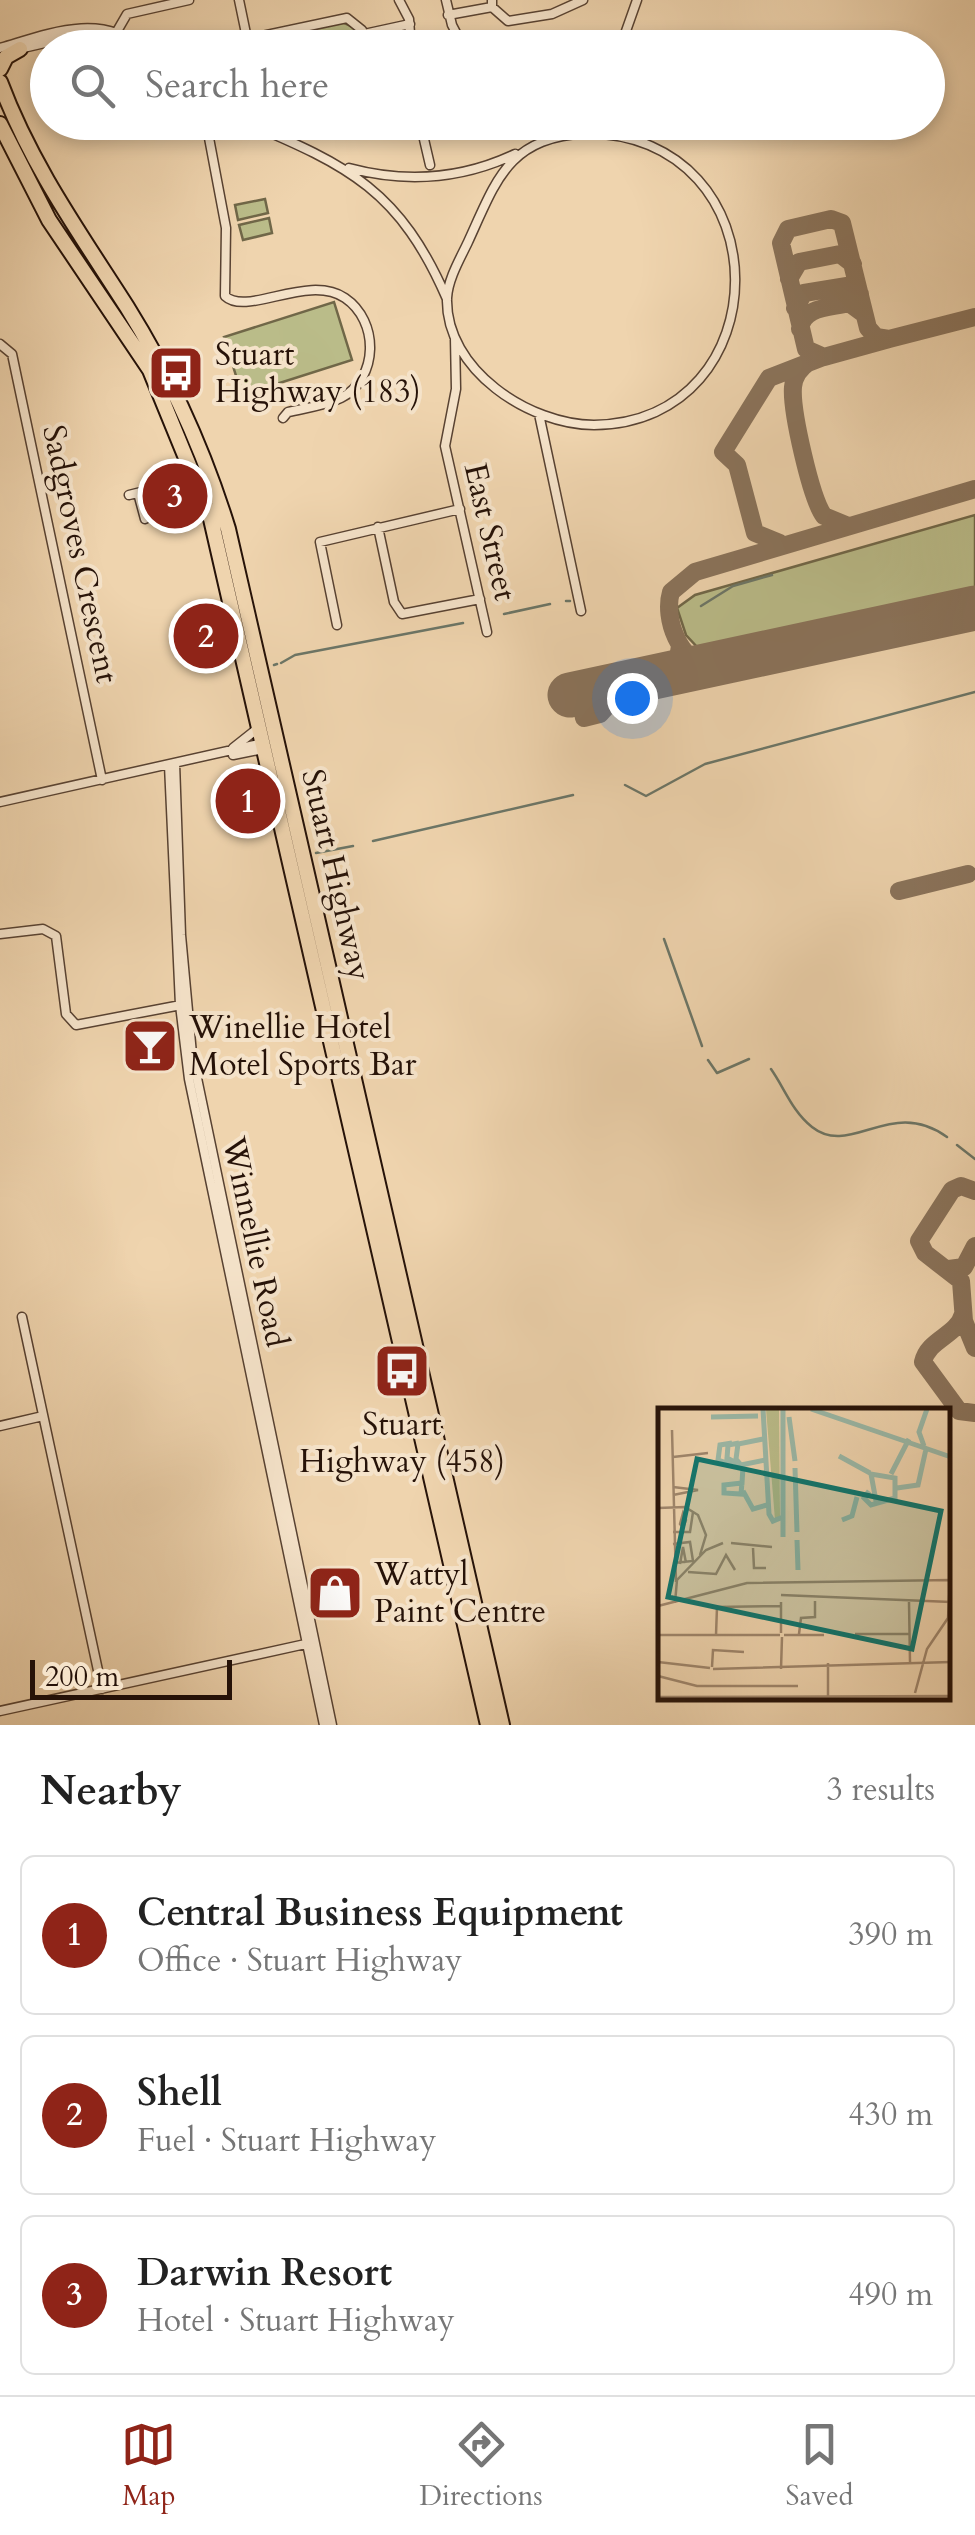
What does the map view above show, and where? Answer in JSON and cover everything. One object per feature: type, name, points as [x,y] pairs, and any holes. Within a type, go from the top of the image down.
[{"type":"highway","points":[[0,69],[6,48]]},
{"type":"highway","name":"Stuart Highway","points":[[0,82],[56,203],[204,458],[243,590],[281,758],[424,1411],[488,1725]]},
{"type":"highway","points":[[10,109],[12,126],[34,175],[30,186]]},
{"type":"highway","name":"Stuart Highway","points":[[0,124],[30,186],[133,330],[197,478],[242,648],[502,1725]]},
{"type":"highway","points":[[242,648],[249,635],[243,590]]},
{"type":"highway","points":[[259,663],[272,736],[265,745],[281,758]]},
{"type":"street","points":[[117,30],[126,14],[189,0]]},
{"type":"street","points":[[239,0],[245,30]]},
{"type":"street","points":[[399,0],[410,30]]},
{"type":"street","points":[[446,0],[455,30]]},
{"type":"street","points":[[448,15],[492,4],[508,21],[526,20],[583,0]]},
{"type":"street","points":[[627,30],[638,0]]},
{"type":"street","points":[[298,30],[344,18],[362,30]]},
{"type":"street","points":[[382,30],[410,24]]},
{"type":"street","points":[[209,140],[226,228],[225,296],[236,303],[306,289],[325,290],[353,304],[368,332],[370,360],[354,387],[339,399],[288,412],[283,418]]},
{"type":"street","points":[[283,140],[362,172],[408,177],[474,170],[547,140]]},
{"type":"street","points":[[424,140],[430,165]]},
{"type":"street","points":[[447,299],[457,265],[503,168],[540,140]]},
{"type":"street","points":[[330,162],[387,201],[415,234],[434,266],[464,350],[483,376],[508,398],[539,414],[594,425],[621,422],[656,410],[706,369],[724,338],[734,302],[738,269],[731,236],[704,185],[653,146],[636,140]]},
{"type":"street","points":[[474,170],[486,176],[491,190]]},
{"type":"street","points":[[434,266],[446,270],[457,265]]},
{"type":"street","name":"East Street","points":[[453,324],[456,382],[445,442],[487,632]]},
{"type":"street","name":"Sadgroves Crescent","points":[[0,344],[12,354],[102,780]]},
{"type":"street","points":[[456,382],[467,370],[483,376]]},
{"type":"street","points":[[539,414],[581,611]]},
{"type":"street","points":[[144,520],[134,494],[197,478]]},
{"type":"street","points":[[337,625],[320,542],[460,510]]},
{"type":"street","points":[[378,528],[394,602],[402,614],[480,598]]},
{"type":"street","points":[[229,754],[259,726]]},
{"type":"street","points":[[0,802],[265,745]]},
{"type":"street","points":[[229,754],[259,762],[273,786]]},
{"type":"street","name":"Winnellie Road","points":[[172,766],[184,1004],[324,1725]]},
{"type":"street","points":[[0,934],[43,929],[56,936],[66,1014],[76,1025],[184,1004]]},
{"type":"street","points":[[22,1317],[102,1689]]},
{"type":"street","points":[[0,1426],[43,1416]]},
{"type":"street","points":[[0,1711],[311,1643]]},
{"type":"street","name":"Winnellie Road","points":[[311,1643],[332,1725]]},
{"type":"green space","points":[[342,22],[358,29],[358,30],[304,30]]},
{"type":"green space","points":[[265,199],[268,213],[238,220],[235,205]]},
{"type":"green space","points":[[269,218],[272,233],[243,240],[239,225]]},
{"type":"green space","points":[[334,302],[352,360],[242,395],[224,337]]},
{"type":"green space","points":[[975,515],[975,590],[699,649],[686,635],[677,608],[695,595]]},
{"type":"waterway","points":[[701,606],[733,586],[772,575]]},
{"type":"waterway","points":[[504,614],[550,604]]},
{"type":"waterway","points":[[281,663],[295,655],[463,623]]},
{"type":"waterway","points":[[625,785],[646,796],[705,764],[975,692]]},
{"type":"waterway","points":[[373,841],[573,795]]},
{"type":"waterway","points":[[316,853],[353,846]]},
{"type":"waterway","points":[[664,939],[702,1046]]},
{"type":"waterway","points":[[708,1060],[717,1073],[749,1059]]},
{"type":"waterway","points":[[771,1069],[799,1114],[827,1135],[842,1136],[908,1122],[927,1126],[947,1137]]},
{"type":"waterway","points":[[957,1145],[975,1159]]},
{"type":"taxiway","points":[[889,339],[824,357],[806,349],[781,243],[788,229],[831,219],[842,223],[868,328],[876,337],[889,339],[975,317]]},
{"type":"taxiway","points":[[789,279],[799,262],[840,254],[853,264]]},
{"type":"taxiway","points":[[795,308],[804,293],[853,285],[860,294]]},
{"type":"taxiway","points":[[800,329],[806,316],[826,307],[849,303],[864,314]]},
{"type":"taxiway","points":[[780,543],[755,533],[737,465],[723,452],[769,378],[823,357]]},
{"type":"taxiway","points":[[809,362],[798,373],[793,387],[803,454],[824,516],[846,525]]},
{"type":"taxiway","points":[[709,666],[699,663],[682,648],[669,614],[671,592],[695,572],[975,489]]},
{"type":"taxiway","points":[[662,676],[677,665],[680,646]]},
{"type":"taxiway","points":[[579,693],[584,718],[600,714],[628,683]]},
{"type":"taxiway","points":[[899,891],[968,874]]},
{"type":"taxiway","points":[[975,1191],[961,1186],[952,1190],[919,1241],[925,1253],[961,1281],[964,1321],[975,1348]]},
{"type":"taxiway","points":[[949,1269],[964,1267],[975,1246]]},
{"type":"taxiway","points":[[963,1314],[923,1362],[959,1411],[975,1413]]},
{"type":"runway","points":[[570,695],[975,608]]},
{"type":"place","name":"Stuart Highway (183)","points":[[176,373]]},
{"type":"place","name":"Darwin Resort","points":[[175,496]]},
{"type":"place","name":"Shell","points":[[206,636]]},
{"type":"place","name":"Central Business Equipment","points":[[248,801]]},
{"type":"place","name":"Winellie Hotel Motel Sports Bar","points":[[150,1046]]},
{"type":"place","name":"Stuart Highway (458)","points":[[402,1371]]},
{"type":"place","name":"Wattyl Paint Centre","points":[[335,1593]]}]
